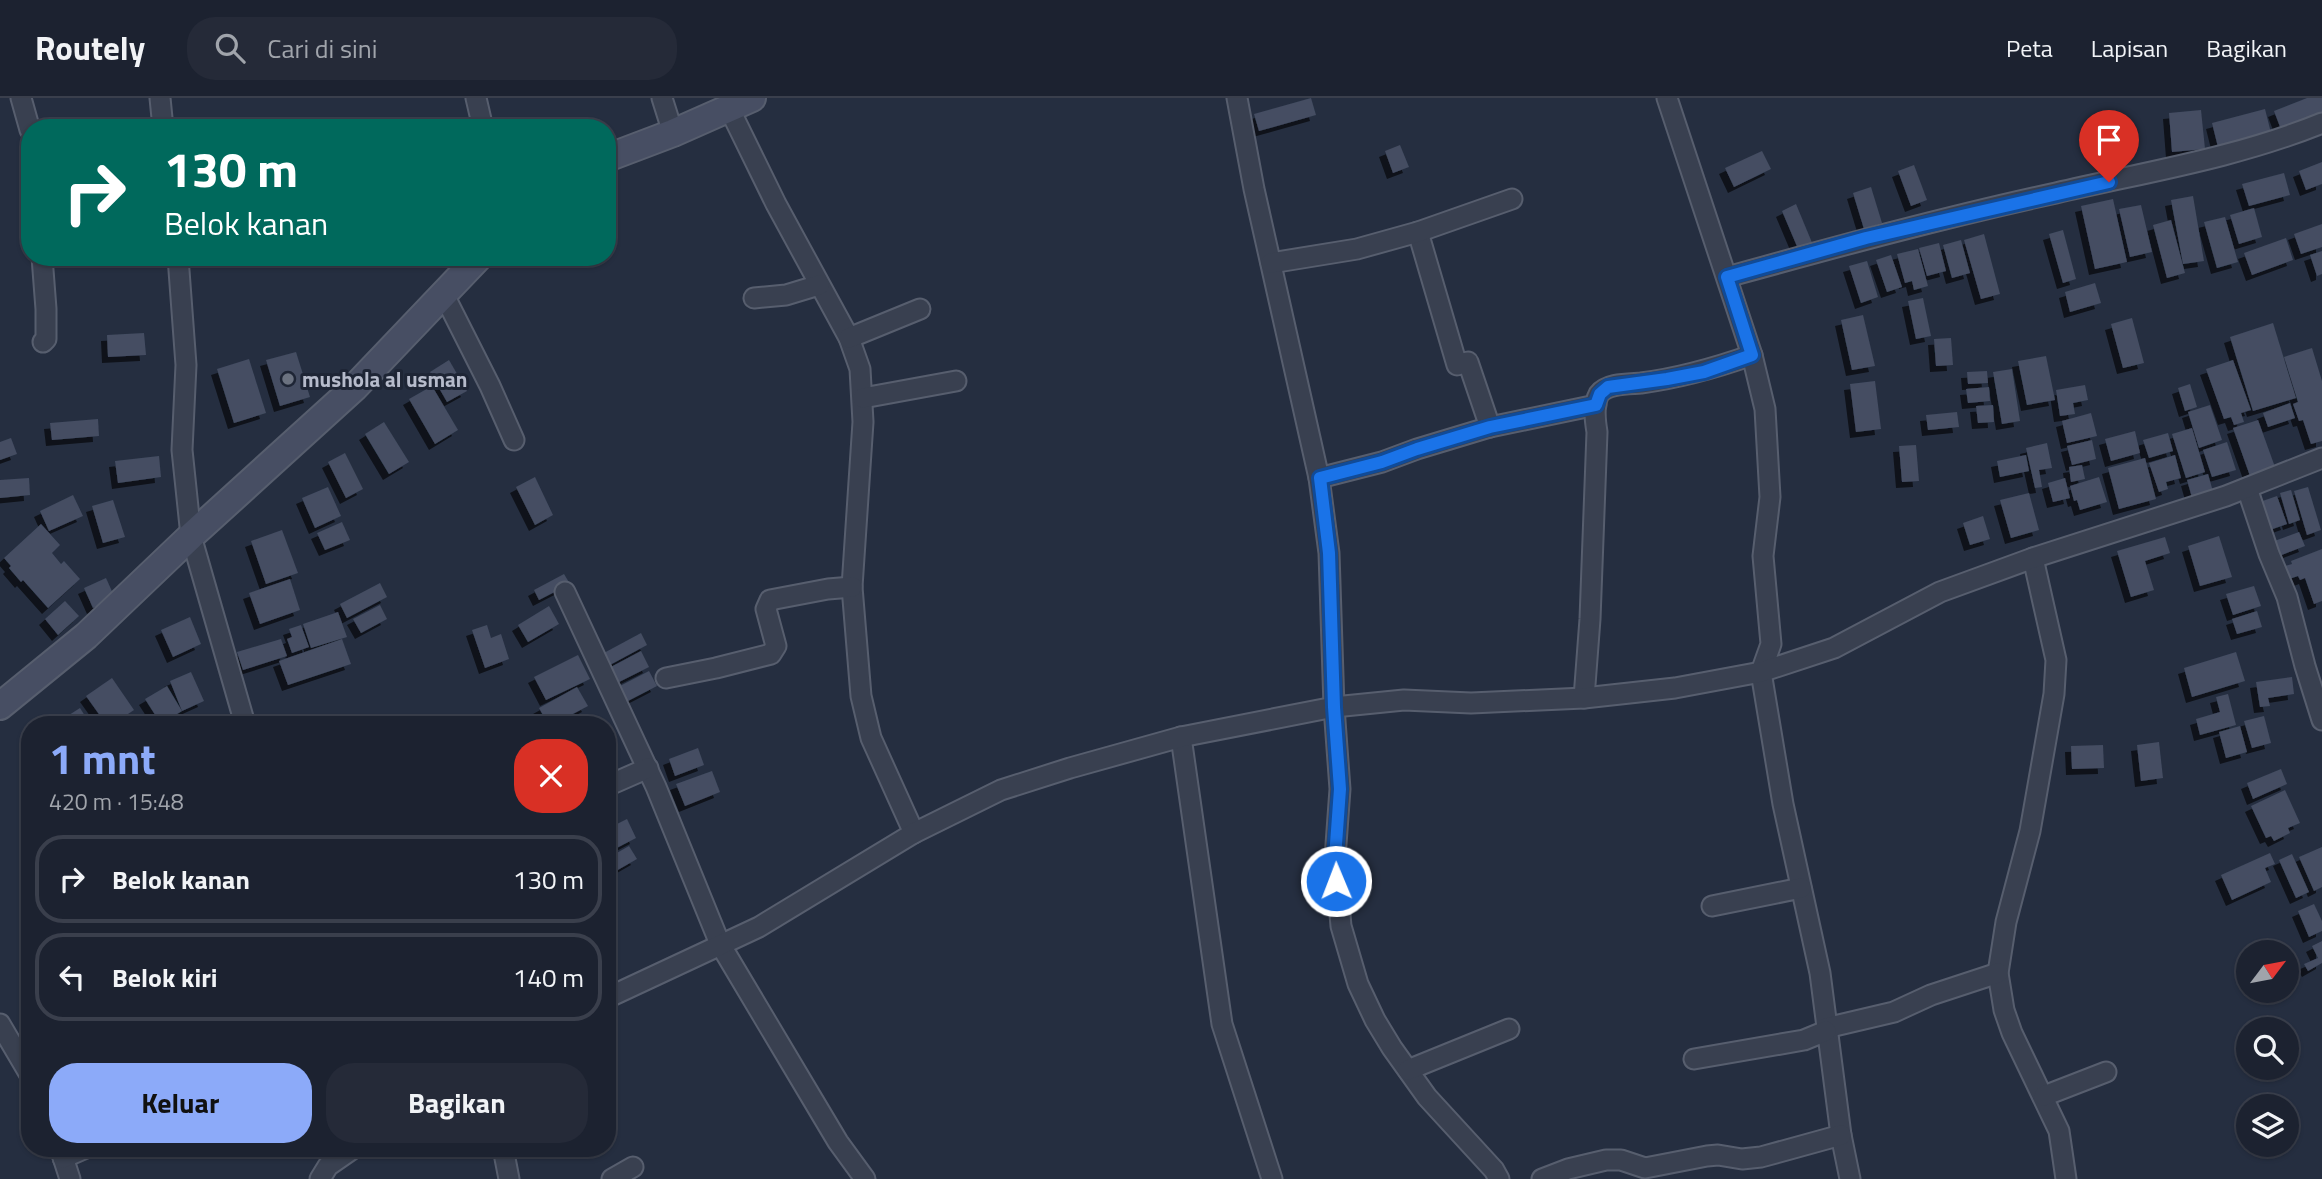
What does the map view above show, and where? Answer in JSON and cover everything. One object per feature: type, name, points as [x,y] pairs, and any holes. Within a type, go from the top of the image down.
[{"type":"main road","points":[[616,155],[741,103]]},
{"type":"main road","points":[[0,706],[86,636],[354,388],[470,266]]},
{"type":"street","points":[[22,98],[27,119]]},
{"type":"street","points":[[160,98],[162,119]]},
{"type":"street","points":[[476,98],[481,119]]},
{"type":"street","points":[[662,98],[673,133]]},
{"type":"street","points":[[1237,98],[1254,189],[1320,478],[1329,553],[1334,707],[1340,789],[1335,858],[1340,926],[1358,984],[1375,1020],[1427,1097],[1494,1170],[1499,1179]]},
{"type":"street","points":[[1667,98],[1752,355],[1765,409],[1770,497],[1763,556],[1771,644],[1761,672],[1783,804],[1819,973],[1841,1135],[1850,1179]]},
{"type":"street","points":[[741,103],[819,285],[849,338],[860,369],[863,397],[852,587],[863,706],[871,738],[914,833]]},
{"type":"street","points":[[1727,277],[1866,238],[2056,192],[2189,166],[2277,141],[2322,123]]},
{"type":"street","points":[[1271,263],[1357,249],[1418,232],[1512,200]]},
{"type":"street","points":[[1418,232],[1457,365],[1468,362],[1490,427]]},
{"type":"street","points":[[43,266],[46,309],[46,339],[43,342]]},
{"type":"street","points":[[179,266],[186,365],[182,450],[191,536],[243,716]]},
{"type":"street","points":[[754,298],[786,295],[819,285]]},
{"type":"street","points":[[443,293],[485,375],[514,440]]},
{"type":"street","points":[[849,338],[920,309]]},
{"type":"street","points":[[1584,698],[1590,619],[1596,405],[1600,394],[1608,387],[1704,372],[1752,355]]},
{"type":"street","points":[[863,397],[956,381]]},
{"type":"street","points":[[1320,478],[1382,462],[1490,427],[1596,405]]},
{"type":"street","points":[[616,994],[759,928],[914,833],[1001,790],[1070,768],[1181,737],[1334,707],[1404,700],[1471,703],[1584,698],[1675,688],[1761,672],[1834,648],[1940,592],[2033,558],[2247,488],[2322,458]]},
{"type":"street","points":[[2247,488],[2287,597],[2322,720]]},
{"type":"street","points":[[2033,558],[2056,660],[2054,694],[2030,831],[2006,922],[1998,973],[2004,1010],[2012,1033],[2059,1132],[2066,1179]]},
{"type":"street","points":[[666,678],[771,654],[775,650],[776,641],[765,609],[770,600],[852,587]]},
{"type":"street","points":[[565,592],[648,768],[720,944],[838,1142],[865,1179]]},
{"type":"street","points":[[1181,737],[1222,1024],[1272,1179]]},
{"type":"street","points":[[616,782],[648,768]]},
{"type":"street","points":[[1712,906],[1801,888]]},
{"type":"street","points":[[1694,1059],[1804,1040],[1826,1030],[1894,1012],[1931,995],[1998,973]]},
{"type":"street","points":[[0,1024],[21,1060]]},
{"type":"street","points":[[1408,1070],[1509,1029]]},
{"type":"street","points":[[2044,1096],[2106,1072]]},
{"type":"street","points":[[1542,1179],[1568,1168],[1606,1160],[1621,1160],[1645,1168],[1707,1156],[1742,1159],[1760,1157],[1841,1135]]},
{"type":"street","points":[[63,1157],[70,1179]]},
{"type":"street","points":[[320,1179],[328,1166],[341,1157]]},
{"type":"street","points":[[505,1157],[509,1179]]},
{"type":"street","points":[[612,1179],[633,1167]]},
{"type":"building","points":[[1311,98],[1316,115],[1259,131],[1254,114]]},
{"type":"building","points":[[2307,98],[2322,98],[2322,117],[2282,132],[2274,111]]},
{"type":"building","points":[[2265,109],[2271,133],[2218,147],[2212,123]]},
{"type":"building","points":[[2201,110],[2205,149],[2172,152],[2169,113]]},
{"type":"building","points":[[1400,145],[1409,167],[1393,173],[1385,151]]},
{"type":"building","points":[[1762,151],[1771,169],[1734,187],[1725,168]]},
{"type":"building","points":[[2322,162],[2322,184],[2306,190],[2299,171]]},
{"type":"building","points":[[1914,165],[1927,200],[1911,206],[1898,171]]},
{"type":"building","points":[[2284,173],[2290,195],[2249,206],[2242,184]]},
{"type":"building","points":[[1871,187],[1882,223],[1864,229],[1853,193]]},
{"type":"building","points":[[2193,196],[2204,261],[2183,264],[2171,200]]},
{"type":"building","points":[[2113,199],[2127,262],[2095,269],[2081,206]]},
{"type":"building","points":[[1796,204],[1813,245],[1799,251],[1782,211]]},
{"type":"building","points":[[2141,205],[2152,252],[2130,257],[2119,209]]},
{"type":"building","points":[[2254,208],[2262,237],[2239,244],[2230,215]]},
{"type":"building","points":[[2225,217],[2238,262],[2217,268],[2204,222]]},
{"type":"building","points":[[2171,220],[2185,273],[2167,278],[2153,225]]},
{"type":"building","points":[[2322,224],[2322,247],[2301,254],[2294,234]]},
{"type":"building","points":[[2063,230],[2076,279],[2063,283],[2049,234]]},
{"type":"building","points":[[1984,234],[2000,294],[1981,299],[1964,240]]},
{"type":"building","points":[[2286,238],[2293,260],[2252,275],[2244,253]]},
{"type":"building","points":[[1961,240],[1970,273],[1952,278],[1943,245]]},
{"type":"building","points":[[1939,243],[1946,271],[1927,276],[1919,248]]},
{"type":"building","points":[[1918,249],[1928,286],[1914,290],[1912,281],[1905,283],[1897,254]]},
{"type":"building","points":[[2322,251],[2322,274],[2317,276],[2310,255]]},
{"type":"building","points":[[1891,255],[1902,287],[1887,292],[1876,260]]},
{"type":"building","points":[[1867,261],[1878,297],[1861,303],[1849,266]]},
{"type":"building","points":[[2095,283],[2101,303],[2070,312],[2065,292]]},
{"type":"building","points":[[1923,298],[1931,336],[1916,339],[1908,301]]},
{"type":"building","points":[[1863,315],[1875,366],[1852,370],[1841,320]]},
{"type":"building","points":[[2132,318],[2144,363],[2123,368],[2111,324]]},
{"type":"building","points":[[2273,323],[2296,398],[2253,411],[2230,337]]},
{"type":"building","points":[[144,333],[146,355],[108,357],[107,335]]},
{"type":"building","points":[[1951,338],[1953,365],[1936,366],[1934,339]]},
{"type":"building","points":[[2312,348],[2322,381],[2322,441],[2311,444],[2303,420],[2299,421],[2293,404],[2298,402],[2284,357]]},
{"type":"building","name":"mushola al usman","points":[[296,352],[310,397],[280,406],[266,360]]},
{"type":"building","points":[[2046,356],[2055,400],[2027,405],[2018,361]]},
{"type":"building","points":[[249,359],[266,413],[234,423],[217,369]]},
{"type":"building","points":[[449,360],[467,391],[447,402],[430,372]]},
{"type":"building","points":[[2233,360],[2251,410],[2241,413],[2244,422],[2234,425],[2231,417],[2224,419],[2206,369]]},
{"type":"building","points":[[2012,369],[2020,421],[2002,424],[1993,372]]},
{"type":"building","points":[[1987,371],[1988,383],[1968,384],[1967,372]]},
{"type":"building","points":[[1875,381],[1881,429],[1856,432],[1850,384]]},
{"type":"building","points":[[2190,384],[2197,407],[2185,411],[2178,388]]},
{"type":"building","points":[[2085,385],[2088,400],[2073,403],[2075,414],[2060,416],[2056,390]]},
{"type":"building","points":[[432,386],[458,430],[435,444],[409,399]]},
{"type":"building","points":[[1989,387],[1990,401],[1968,403],[1966,389]]},
{"type":"building","points":[[2290,403],[2295,418],[2268,427],[2263,413]]},
{"type":"building","points":[[1993,405],[1994,422],[1978,423],[1976,406]]},
{"type":"building","points":[[2210,405],[2222,440],[2199,448],[2188,412]]},
{"type":"building","points":[[1957,412],[1959,427],[1928,430],[1926,415]]},
{"type":"building","points":[[2091,413],[2097,436],[2067,443],[2062,421]]},
{"type":"building","points":[[98,419],[99,436],[52,440],[50,423]]},
{"type":"building","points":[[2258,420],[2275,467],[2250,476],[2233,428]]},
{"type":"building","points":[[384,422],[409,462],[389,474],[365,434]]},
{"type":"building","points":[[2192,428],[2205,472],[2186,478],[2172,434]]},
{"type":"building","points":[[2135,431],[2140,453],[2111,461],[2105,439]]},
{"type":"building","points":[[2168,433],[2173,451],[2149,458],[2143,440]]},
{"type":"building","points":[[11,438],[17,454],[0,460],[0,442]]},
{"type":"building","points":[[2092,440],[2096,459],[2072,465],[2067,446]]},
{"type":"building","points":[[2227,442],[2236,470],[2212,477],[2203,450]]},
{"type":"building","points":[[2047,443],[2052,468],[2039,470],[2042,487],[2035,488],[2026,448]]},
{"type":"building","points":[[1916,445],[1919,481],[1902,482],[1899,446]]},
{"type":"building","points":[[345,453],[363,489],[346,498],[328,462]]},
{"type":"building","points":[[2026,455],[2029,471],[2000,477],[1997,461]]},
{"type":"building","points":[[2175,455],[2181,478],[2166,482],[2168,489],[2159,492],[2149,463]]},
{"type":"building","points":[[159,456],[161,477],[118,483],[115,461]]},
{"type":"building","points":[[2145,458],[2156,499],[2119,509],[2108,468]]},
{"type":"building","points":[[2082,465],[2085,479],[2071,482],[2069,467]]},
{"type":"building","points":[[2208,474],[2214,495],[2193,501],[2187,480]]},
{"type":"building","points":[[535,477],[553,515],[535,525],[516,487]]},
{"type":"building","points":[[2099,477],[2107,502],[2080,510],[2070,486]]},
{"type":"building","points":[[29,478],[30,495],[0,498],[0,480]]},
{"type":"building","points":[[2065,478],[2070,498],[2053,502],[2048,483]]},
{"type":"building","points":[[328,487],[341,516],[315,528],[302,498]]},
{"type":"building","points":[[2308,487],[2321,530],[2307,535],[2294,491]]},
{"type":"building","points":[[2291,490],[2300,520],[2289,524],[2280,493]]},
{"type":"building","points":[[2029,493],[2039,530],[2011,538],[2000,500]]},
{"type":"building","points":[[73,495],[83,516],[49,531],[40,511]]},
{"type":"building","points":[[2277,496],[2287,524],[2264,532],[2254,504]]},
{"type":"building","points":[[113,500],[125,537],[103,543],[92,506]]},
{"type":"building","points":[[1983,516],[1990,539],[1970,545],[1963,523]]},
{"type":"building","points":[[342,522],[350,540],[325,550],[317,533]]},
{"type":"building","points":[[41,524],[60,545],[52,553],[61,564],[64,561],[80,579],[48,608],[23,580],[21,582],[4,558]]},
{"type":"building","points":[[282,530],[298,573],[266,584],[251,541]]},
{"type":"building","points":[[2299,532],[2305,546],[2274,558],[2269,543]]},
{"type":"building","points":[[2219,536],[2232,577],[2200,586],[2188,546]]},
{"type":"building","points":[[2165,537],[2170,553],[2145,561],[2154,590],[2131,597],[2117,551]]},
{"type":"building","points":[[2322,549],[2322,601],[2314,604],[2305,578],[2300,580],[2298,576],[2289,579],[2285,566]]},
{"type":"building","points":[[564,574],[570,584],[539,600],[534,590]]},
{"type":"building","points":[[106,578],[115,598],[93,608],[84,588]]},
{"type":"building","points":[[290,579],[300,610],[260,624],[249,593]]},
{"type":"building","points":[[380,583],[387,597],[347,618],[340,604]]},
{"type":"building","points":[[2254,586],[2261,606],[2233,615],[2226,594]]},
{"type":"building","points":[[65,601],[79,616],[58,635],[45,619]]},
{"type":"building","points":[[380,605],[387,619],[361,633],[353,619]]},
{"type":"building","points":[[549,606],[559,624],[528,642],[518,625]]},
{"type":"building","points":[[2257,611],[2262,627],[2237,634],[2232,619]]},
{"type":"building","points":[[338,612],[347,637],[311,648],[303,624]]},
{"type":"building","points":[[190,617],[201,644],[173,657],[161,630]]},
{"type":"building","points":[[301,625],[309,647],[292,653],[287,639],[292,637],[289,629]]},
{"type":"building","points":[[487,625],[491,638],[501,634],[509,659],[485,668],[472,630]]},
{"type":"building","points":[[641,633],[647,645],[608,666],[602,654]]},
{"type":"building","points":[[281,639],[287,656],[243,670],[237,652]]},
{"type":"building","points":[[342,639],[351,664],[288,685],[279,661]]},
{"type":"building","points":[[641,651],[649,667],[617,683],[609,668]]},
{"type":"building","points":[[2236,652],[2245,681],[2192,697],[2184,668]]},
{"type":"building","points":[[578,655],[590,679],[546,700],[534,677]]},
{"type":"building","points":[[649,671],[657,686],[626,702],[618,687]]},
{"type":"building","points":[[191,672],[204,701],[182,711],[170,681]]},
{"type":"building","points":[[2292,677],[2294,694],[2268,698],[2270,706],[2260,707],[2256,682]]},
{"type":"building","points":[[112,678],[134,710],[125,716],[100,716],[86,696]]},
{"type":"building","points":[[167,686],[182,711],[174,716],[156,716],[145,699]]},
{"type":"building","points":[[577,687],[588,706],[569,716],[544,716],[539,708]]},
{"type":"building","points":[[2228,694],[2236,725],[2200,735],[2196,719],[2220,712],[2216,697]]},
{"type":"building","points":[[80,708],[85,716],[68,716]]},
{"type":"building","points":[[2264,716],[2271,743],[2252,748],[2244,721]]},
{"type":"building","points":[[2240,726],[2247,752],[2226,758],[2219,732]]},
{"type":"building","points":[[2159,742],[2163,778],[2141,781],[2137,745]]},
{"type":"building","points":[[2103,745],[2104,768],[2072,769],[2071,746]]},
{"type":"building","points":[[698,748],[704,765],[675,776],[669,759]]},
{"type":"building","points":[[2281,769],[2287,784],[2253,799],[2247,783]]},
{"type":"building","points":[[712,771],[720,792],[685,806],[676,784]]},
{"type":"building","points":[[2285,790],[2300,823],[2288,828],[2290,833],[2274,841],[2271,836],[2266,838],[2251,806]]},
{"type":"building","points":[[627,819],[636,838],[616,848],[616,824]]},
{"type":"building","points":[[629,846],[637,859],[616,871],[616,853]]},
{"type":"building","points":[[2322,847],[2322,887],[2314,891],[2299,857]]},
{"type":"building","points":[[2270,853],[2275,864],[2265,868],[2271,882],[2232,900],[2221,875]]},
{"type":"building","points":[[2292,854],[2309,892],[2296,898],[2279,860]]},
{"type":"building","points":[[2314,904],[2322,921],[2322,931],[2309,937],[2298,911]]},
{"type":"building","points":[[2322,941],[2322,963],[2308,971],[2304,964],[2318,958],[2312,946]]},
{"type":"place","name":"mushola al usman","points":[[288,379]]},
{"type":"route","points":[[1336,881],[1340,789],[1334,707],[1329,553],[1320,478],[1382,462],[1490,427],[1596,405],[1600,394],[1608,387],[1704,372],[1752,355],[1727,277],[1866,238],[2056,192],[2109,182]]}]
